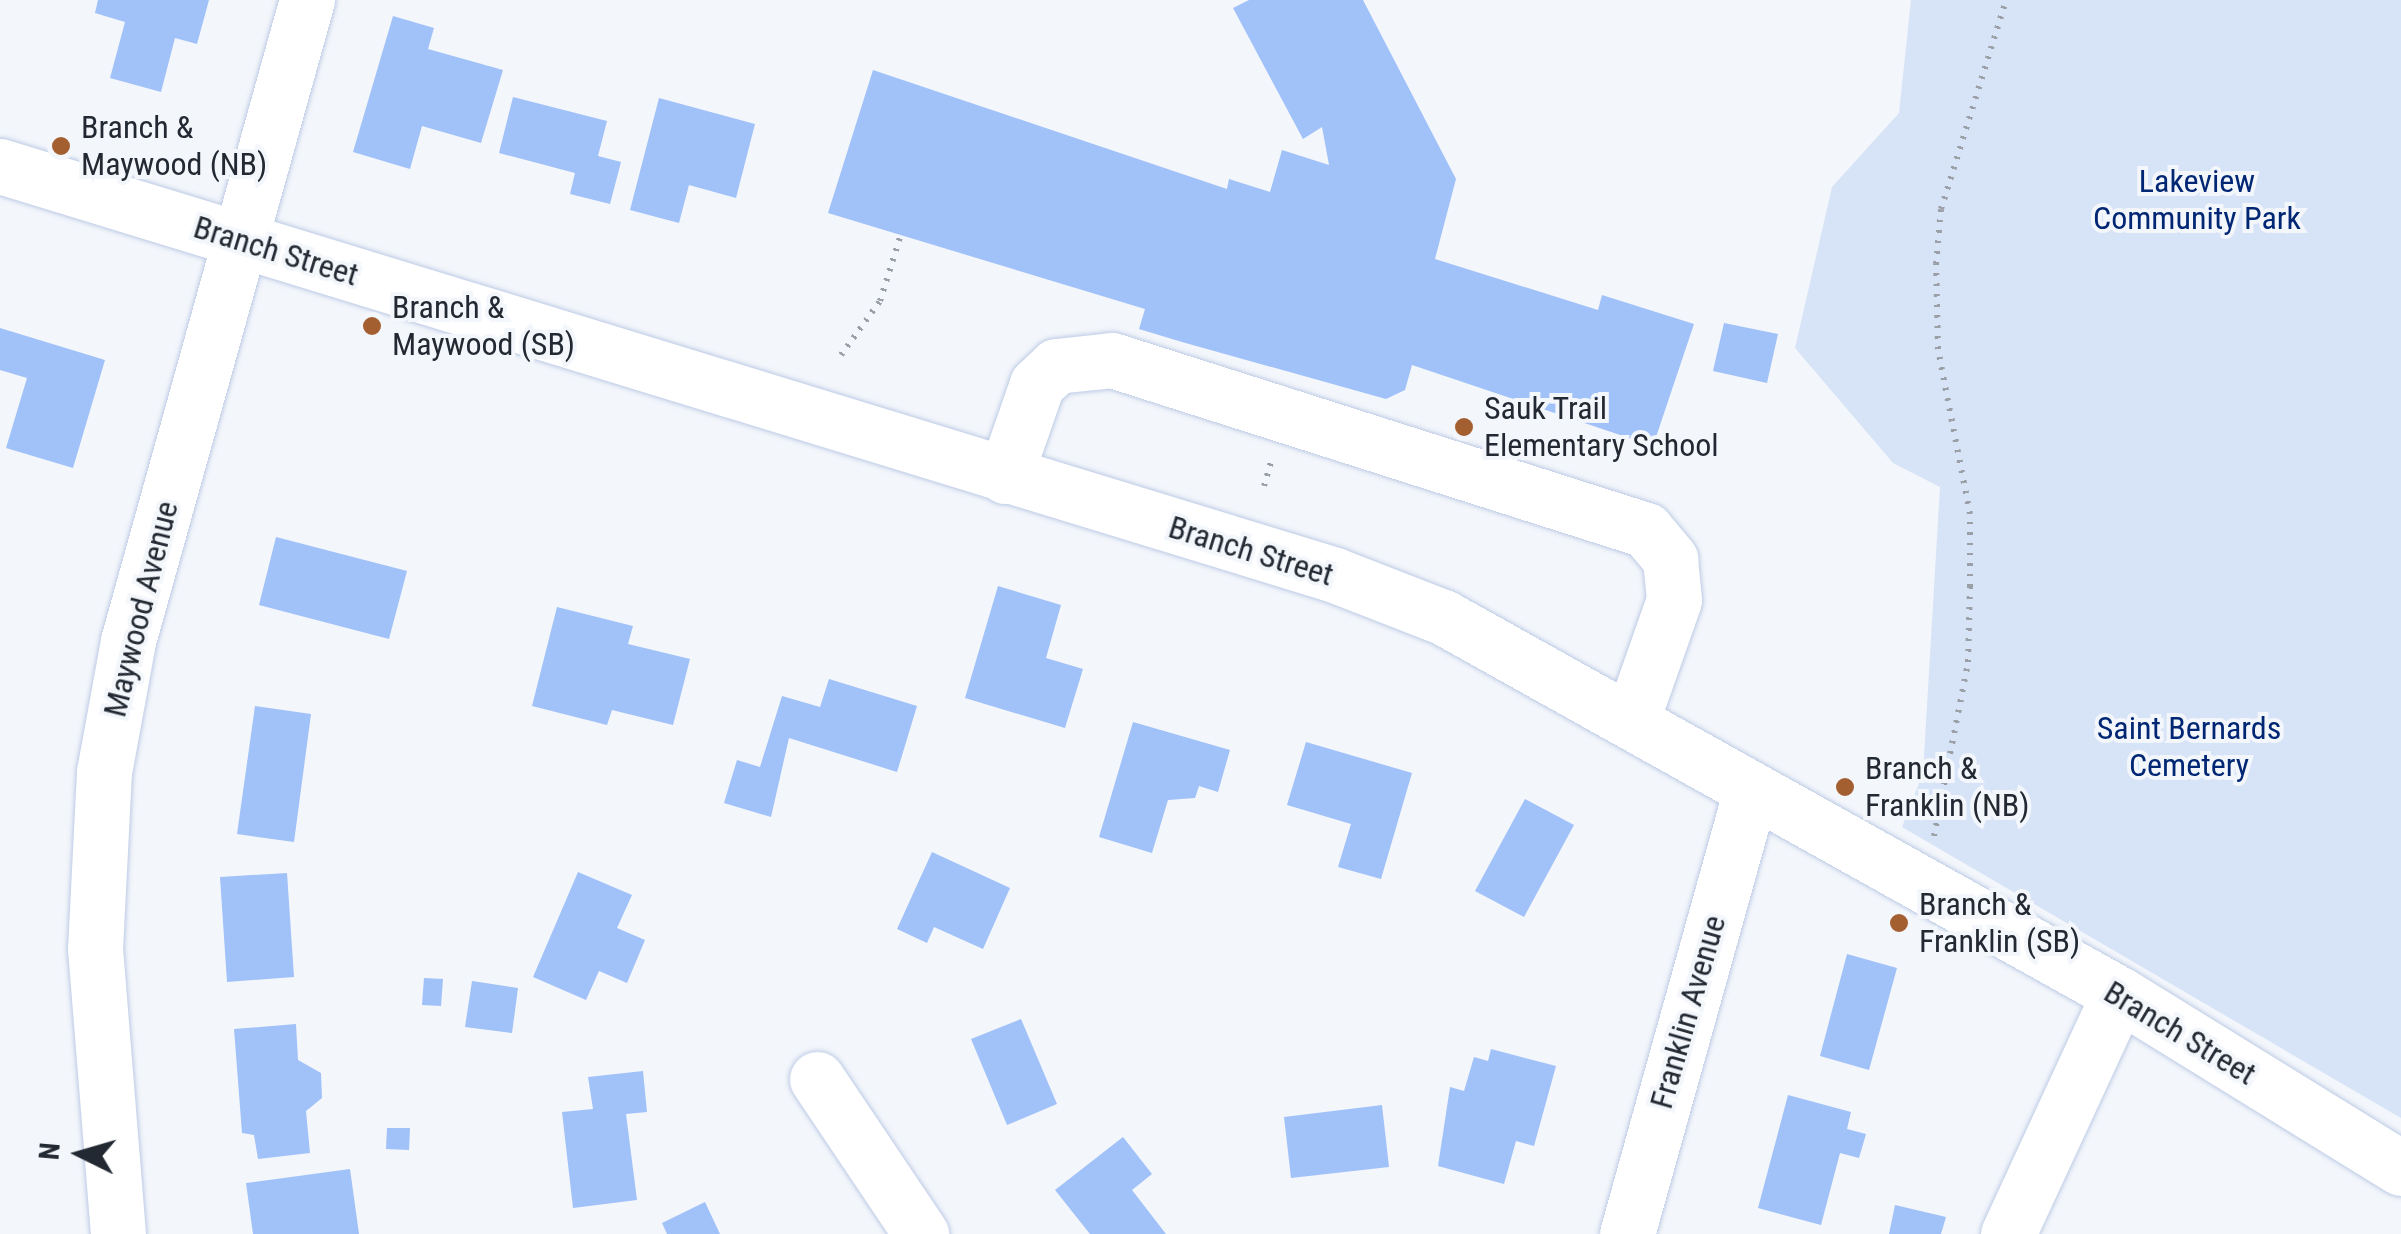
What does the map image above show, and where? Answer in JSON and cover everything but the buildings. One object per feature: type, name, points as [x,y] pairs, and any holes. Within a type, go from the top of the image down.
[{"type":"street","name":"Maywood Avenue","points":[[118,1234],[95,949],[104,772],[128,641],[307,0]]},
{"type":"street","name":"Branch Street","points":[[0,166],[1005,476],[1443,617],[2119,994],[2401,1168]]},
{"type":"street","points":[[1005,476],[1037,384],[1056,366],[1112,360],[1646,530],[1670,559],[1674,600],[1632,719]]},
{"type":"street","name":"Franklin Avenue","points":[[1627,1234],[1751,790]]},
{"type":"street","points":[[2008,1234],[2119,994]]},
{"type":"street","points":[[816,1080],[921,1234]]},
{"type":"path","points":[[1938,820],[1968,662],[1970,514],[1938,349],[1936,264],[1941,209],[2006,0]]},
{"type":"path","points":[[841,355],[880,302],[901,234]]},
{"type":"green space","points":[[1911,0],[2401,0],[2401,1118],[1902,827],[1923,773],[1940,487],[1893,463],[1795,348],[1832,187],[1899,113]]},
{"type":"place","name":"Branch & Maywood (NB)","points":[[61,146]]},
{"type":"place","name":"Branch & Maywood (SB)","points":[[372,326]]},
{"type":"place","name":"Sauk Trail Elementary School","points":[[1464,427]]},
{"type":"place","name":"Branch & Franklin (NB)","points":[[1845,787]]},
{"type":"place","name":"Branch & Franklin (SB)","points":[[1899,923]]},
{"type":"park label","name":"Lakeview Community Park","points":[[2197,200]]},
{"type":"park label","name":"Saint Bernards Cemetery","points":[[2189,748]]}]
